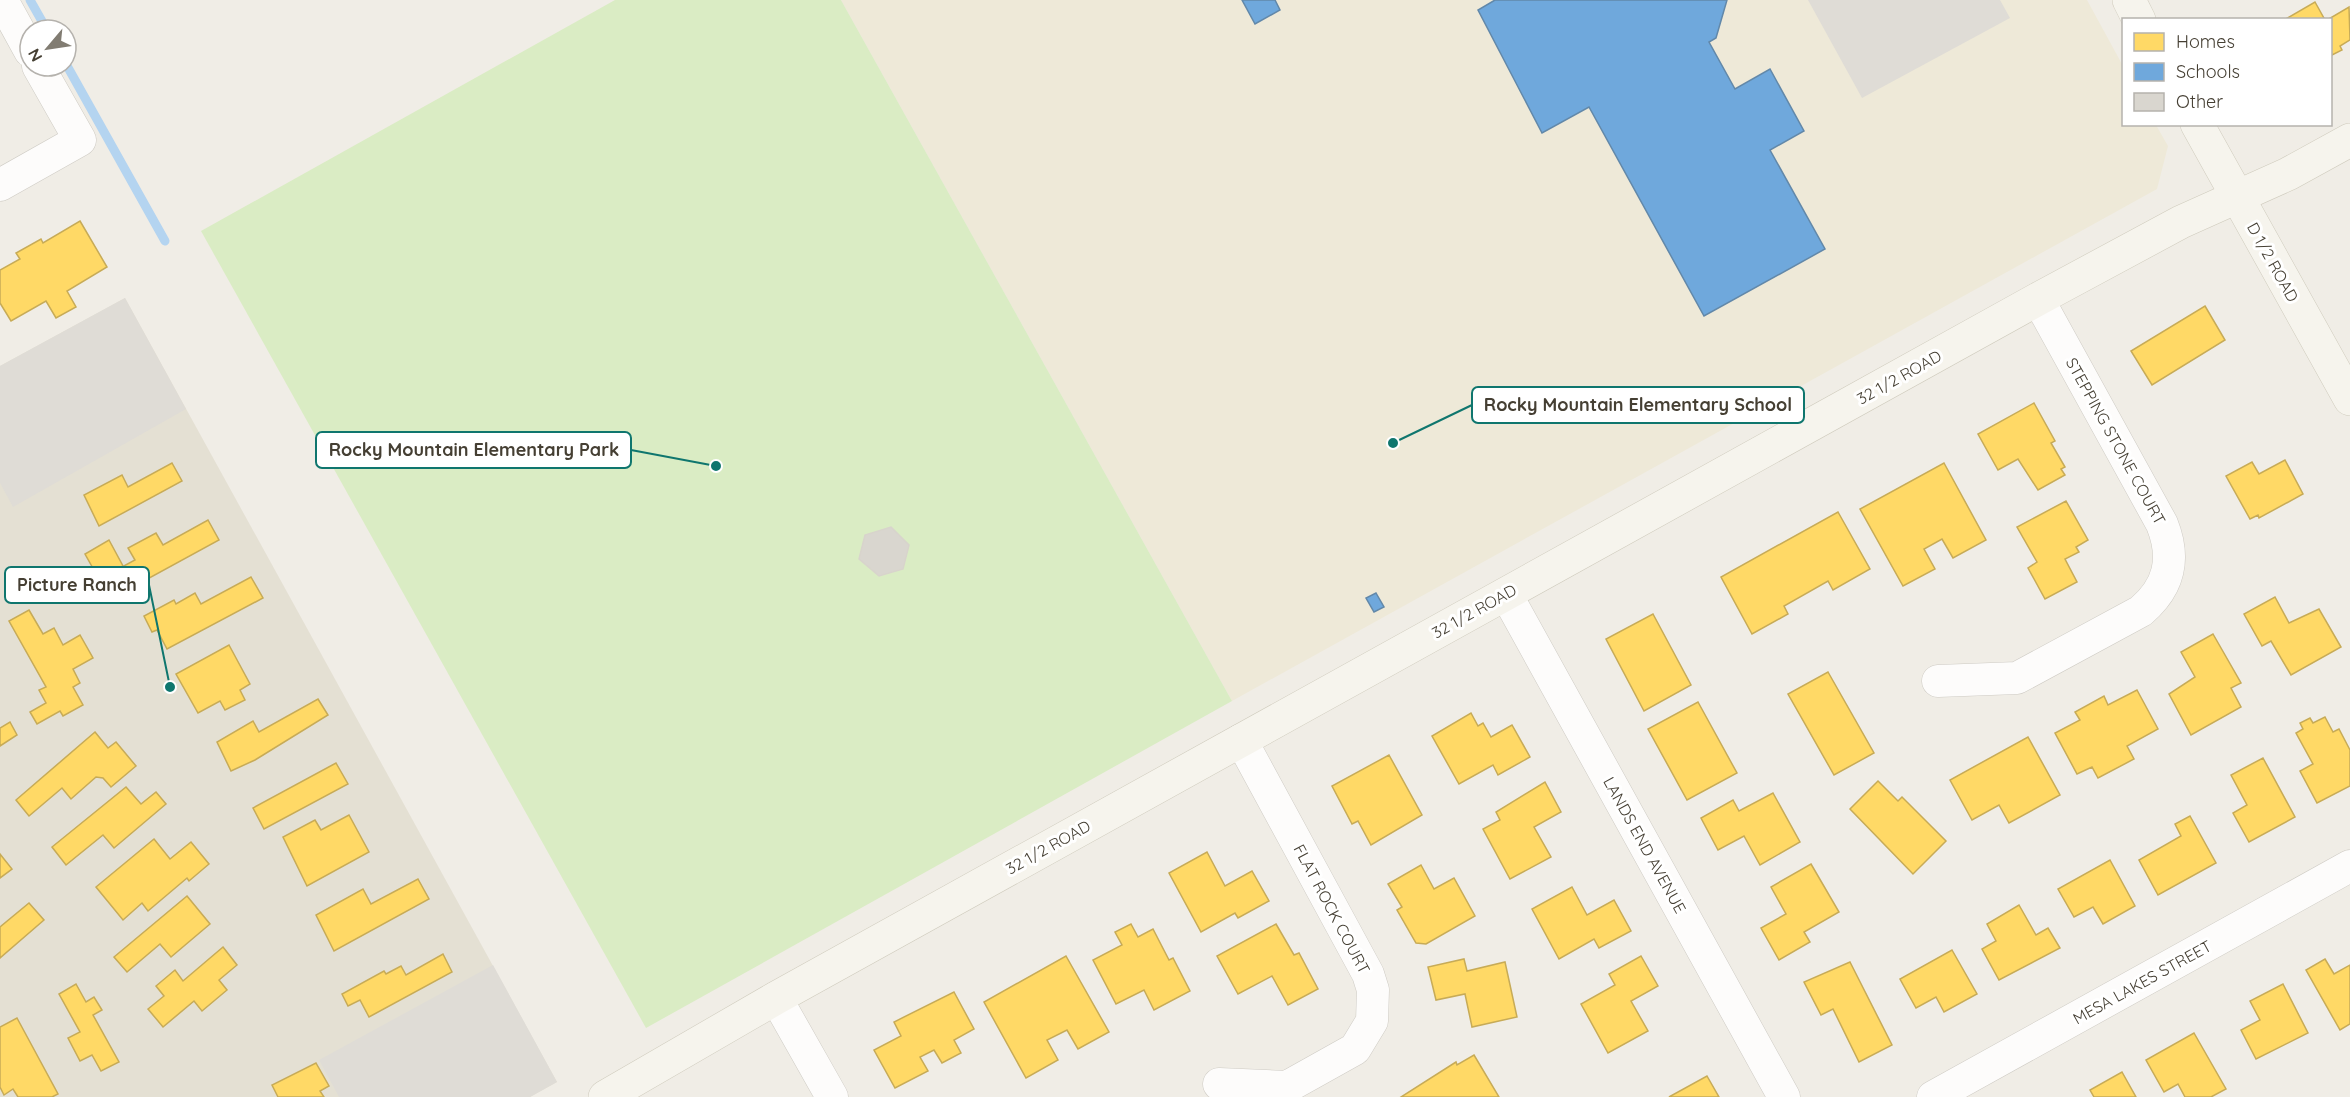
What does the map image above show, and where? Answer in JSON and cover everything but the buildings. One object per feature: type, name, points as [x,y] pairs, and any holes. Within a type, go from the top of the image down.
[{"type":"street","points":[[2,0],[18,29]]},
{"type":"street","points":[[2129,0],[2138,18]]},
{"type":"street","points":[[0,185],[80,140],[45,78]]},
{"type":"street","name":"D 1/2 ROAD","points":[[2198,126],[2350,399]]},
{"type":"street","name":"32 1/2 ROAD","points":[[605,1097],[776,998],[2038,299],[2181,222],[2288,174],[2350,140]]},
{"type":"street","name":"STEPPING STONE COURT","points":[[1938,681],[2017,678],[2141,611],[2154,600],[2169,571],[2170,555],[2162,524],[2038,299]]},
{"type":"street","name":"LANDS END AVENUE","points":[[1506,594],[1784,1097]]},
{"type":"street","name":"FLAT ROCK COURT","points":[[1219,1084],[1287,1087],[1355,1049],[1368,1028],[1374,1005],[1368,974],[1241,740]]},
{"type":"street","name":"MESA LAKES STREET","points":[[1933,1097],[2350,867]]},
{"type":"street","points":[[776,998],[832,1097]]},
{"type":"shaded area","points":[[841,0],[2087,0],[2122,64],[2122,126],[2157,126],[2168,146],[2157,189],[1232,701]]},
{"type":"shaded area","points":[[1808,0],[2000,0],[2010,18],[1862,98]]},
{"type":"shaded area","points":[[125,298],[557,1082],[530,1097],[0,1097],[0,366]]},
{"type":"shaded area","points":[[125,298],[186,409],[13,507],[0,483],[0,366]]},
{"type":"shaded area","points":[[493,965],[557,1082],[530,1097],[339,1097],[319,1060]]},
{"type":"green space","points":[[615,0],[841,0],[1232,701],[646,1028],[201,231]]},
{"type":"waterway","points":[[30,0],[40,18]]},
{"type":"waterway","points":[[74,78],[165,241]]},
{"type":"place","name":"Rocky Mountain Elementary School","points":[[1393,443]]},
{"type":"place","name":"Rocky Mountain Elementary Park","points":[[716,466]]},
{"type":"place","name":"Picture Ranch","points":[[170,687]]}]
